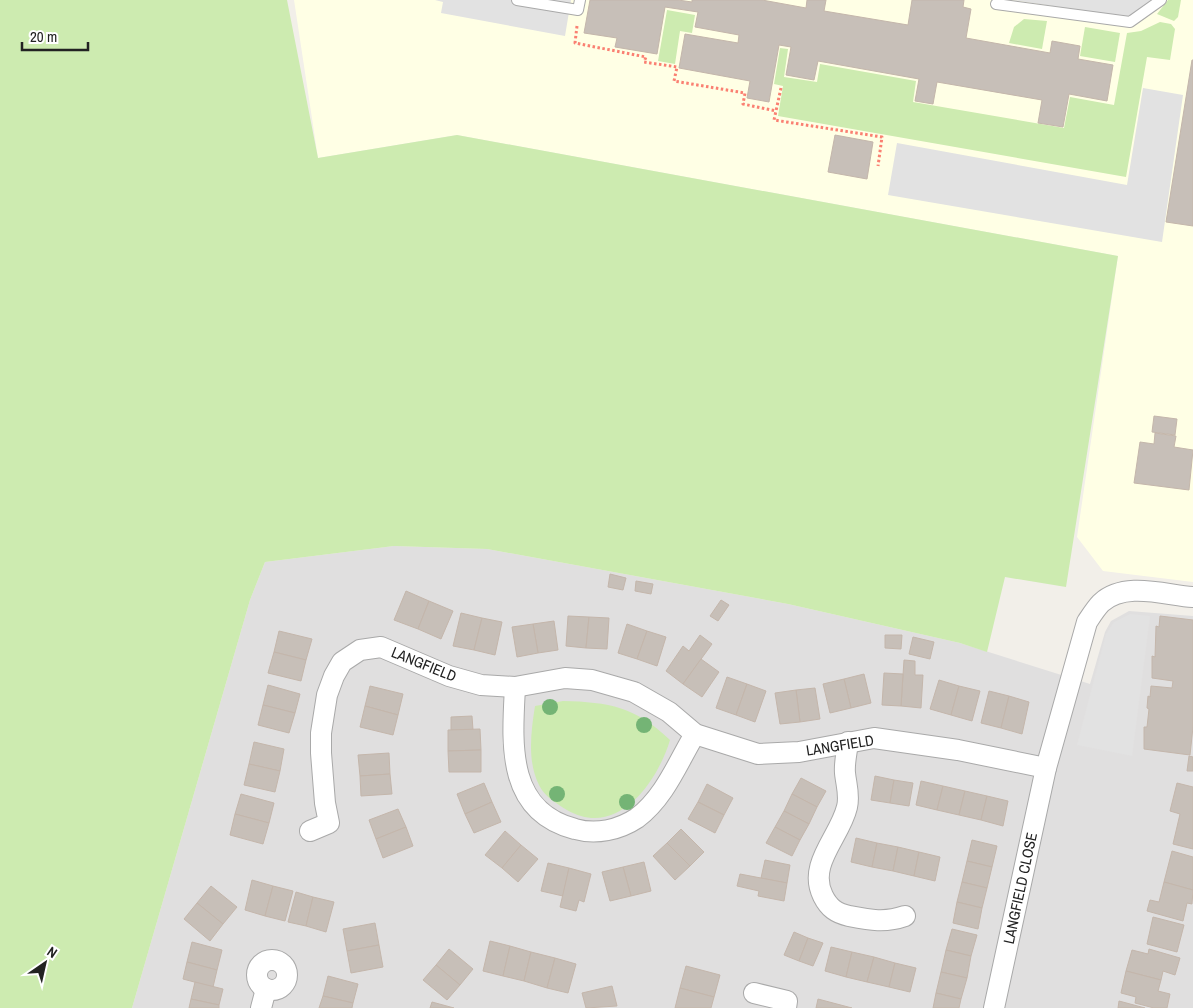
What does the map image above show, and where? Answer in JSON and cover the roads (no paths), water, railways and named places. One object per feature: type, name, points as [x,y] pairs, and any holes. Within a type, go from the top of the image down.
[{"type":"street","name":"LANGFIELD CLOSE","points":[[994,1008],[1046,768],[1087,622],[1102,602],[1121,592],[1151,592],[1193,597]]},
{"type":"street","name":"LANGFIELD","points":[[310,831],[329,822],[325,804],[321,733],[327,695],[334,676],[342,662],[360,650],[381,647],[449,676],[481,685],[515,687],[565,678],[592,680],[634,692],[669,712],[695,734],[758,754],[799,752],[874,738],[958,750],[1046,768]]},
{"type":"street","points":[[515,687],[513,735],[515,763],[521,787],[532,804],[557,824],[578,830],[597,833],[636,818],[656,800],[695,734]]},
{"type":"street","points":[[848,742],[844,772],[848,792],[847,808],[817,872],[818,887],[828,906],[840,914],[876,922],[892,921],[906,916]]},
{"type":"street","points":[[754,993],[787,1001],[786,1008]]},
{"type":"lane","points":[[517,0],[579,5]]},
{"type":"lane","points":[[996,4],[1130,22],[1162,0]]}]
